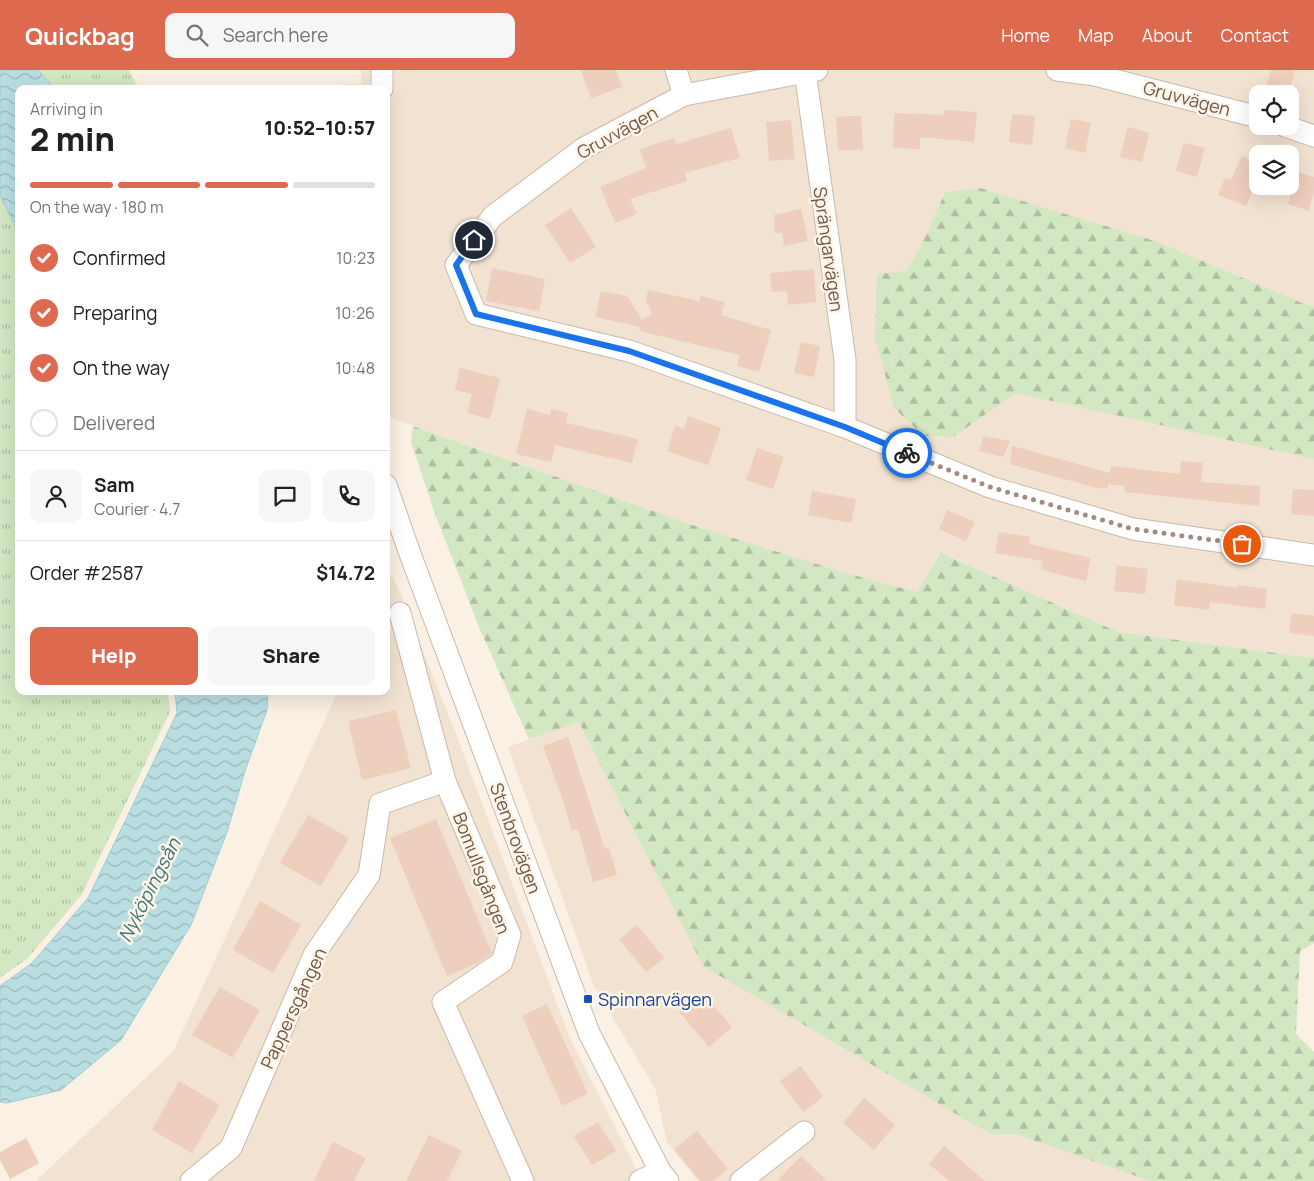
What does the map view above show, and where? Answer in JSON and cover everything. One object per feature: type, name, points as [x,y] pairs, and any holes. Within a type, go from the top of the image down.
[{"type":"street","points":[[382,70],[382,85]]},
{"type":"street","points":[[676,70],[684,95]]},
{"type":"street","name":"Gruvvägen","points":[[1057,70],[1095,74],[1249,115]]},
{"type":"street","name":"Gruvvägen","points":[[811,71],[684,95],[584,148],[493,216],[456,265],[476,314],[629,351],[845,427]]},
{"type":"street","name":"Sprängarvägen","points":[[811,71],[845,360],[845,427]]},
{"type":"street","points":[[1299,131],[1314,136]]},
{"type":"street","points":[[845,427],[990,487],[1133,529],[1314,555]]},
{"type":"street","name":"Stenbrovägen","points":[[390,496],[589,1033],[664,1176]]},
{"type":"street","name":"Bomullsgången","points":[[400,614],[446,781],[510,935],[502,962],[444,1002],[523,1181]]},
{"type":"street","name":"Pappersgången","points":[[191,1181],[231,1148],[314,955],[369,875],[380,804],[446,781]]},
{"type":"street","points":[[741,1181],[804,1132]]},
{"type":"street","points":[[640,1181],[664,1176]]},
{"type":"shaded area","points":[[361,70],[1314,70],[1314,658],[1118,632],[942,553],[917,592],[846,573],[698,527],[390,417],[390,85],[338,85],[361,84]]},
{"type":"shaded area","points":[[390,576],[393,576],[456,734],[569,1036],[642,1181],[36,1181],[173,1052],[335,698],[334,695],[390,695]]},
{"type":"shaded area","points":[[579,721],[703,966],[992,1135],[1015,1134],[1150,1181],[698,1181],[667,1142],[655,1088],[594,986],[508,747]]},
{"type":"green space","points":[[0,70],[129,70],[137,85],[15,85],[15,695],[168,695],[170,712],[82,894],[28,958],[0,978]]},
{"type":"green space","points":[[980,188],[1155,241],[1309,306],[1314,306],[1314,459],[1016,393],[953,437],[924,436],[894,408],[875,337],[877,274],[906,271],[920,248],[945,193]]},
{"type":"green space","points":[[413,426],[698,527],[846,573],[917,592],[941,553],[1118,632],[1314,658],[1314,943],[1300,951],[1296,1034],[1314,1052],[1314,1181],[1150,1181],[1015,1134],[992,1135],[703,966],[579,722],[529,739],[479,627],[434,511],[411,442]]},
{"type":"water","points":[[0,70],[38,70],[51,85],[15,85],[15,225],[0,195]]},
{"type":"water","name":"Nyköpingsån","points":[[175,695],[268,695],[267,710],[245,771],[227,832],[191,925],[121,1040],[61,1090],[7,1103],[0,1102],[0,986],[32,963],[88,898],[177,713]]},
{"type":"building","points":[[581,70],[616,70],[622,87],[591,98]]},
{"type":"building","points":[[1271,70],[1295,70],[1291,85],[1267,85]]},
{"type":"building","points":[[944,110],[977,112],[974,142],[920,137],[920,149],[893,148],[894,113],[943,115]]},
{"type":"building","points":[[1012,114],[1035,116],[1032,145],[1009,142]]},
{"type":"building","points":[[861,116],[863,149],[838,151],[836,117]]},
{"type":"building","points":[[1071,119],[1091,123],[1085,153],[1065,148]]},
{"type":"building","points":[[791,120],[795,159],[769,161],[766,122]]},
{"type":"building","points":[[1128,127],[1149,133],[1142,162],[1120,157]]},
{"type":"building","points":[[731,128],[740,158],[685,173],[687,181],[630,199],[637,214],[615,223],[600,187],[646,168],[640,149],[674,138],[676,144]]},
{"type":"building","points":[[1184,143],[1205,148],[1197,177],[1176,171]]},
{"type":"building","points":[[1242,156],[1249,159],[1249,195],[1251,195],[1246,206],[1218,195],[1225,178],[1231,180]]},
{"type":"building","points":[[1299,173],[1314,177],[1314,192],[1309,211],[1288,204],[1291,195],[1299,195]]},
{"type":"building","points":[[571,208],[596,247],[570,263],[545,225]]},
{"type":"building","points":[[801,209],[808,241],[784,246],[782,232],[775,234],[774,215]]},
{"type":"building","points":[[492,268],[545,279],[539,311],[486,301]]},
{"type":"building","points":[[814,269],[816,302],[788,305],[787,291],[772,292],[770,273]]},
{"type":"building","points":[[648,290],[699,301],[701,296],[725,302],[721,315],[771,330],[759,372],[737,366],[740,355],[639,331],[640,327],[595,317],[601,291],[627,296],[642,320],[652,314],[646,300]]},
{"type":"building","points":[[801,342],[820,346],[814,377],[794,373]]},
{"type":"building","points":[[460,368],[500,378],[490,419],[467,413],[472,394],[455,390]]},
{"type":"building","points":[[527,409],[550,415],[551,409],[568,413],[566,423],[638,439],[632,463],[555,445],[551,462],[516,454]]},
{"type":"building","points":[[688,416],[721,428],[708,465],[667,451],[675,426],[684,429]]},
{"type":"building","points":[[983,436],[1010,441],[1003,457],[979,451]]},
{"type":"building","points":[[1012,446],[1110,473],[1111,466],[1180,474],[1181,461],[1203,463],[1201,482],[1260,486],[1259,506],[1125,492],[1125,486],[1109,484],[1109,481],[1107,489],[1093,487],[1010,464]]},
{"type":"building","points":[[757,448],[784,457],[773,489],[746,480]]},
{"type":"building","points":[[1293,489],[1314,490],[1314,516],[1291,514]]},
{"type":"building","points":[[812,491],[856,499],[851,523],[808,515]]},
{"type":"building","points":[[947,510],[975,522],[966,541],[939,529]]},
{"type":"building","points":[[999,532],[1030,537],[1029,544],[1091,558],[1086,581],[1041,570],[1043,561],[995,553]]},
{"type":"building","points":[[1117,565],[1148,569],[1145,594],[1114,591]]},
{"type":"building","points":[[1177,579],[1238,588],[1238,585],[1267,589],[1265,609],[1210,602],[1209,610],[1174,605]]},
{"type":"building","points":[[1292,613],[1314,616],[1314,636],[1289,633]]},
{"type":"building","points":[[396,710],[411,768],[362,780],[348,721]]},
{"type":"building","points":[[568,737],[605,849],[609,847],[617,875],[593,882],[578,829],[572,831],[543,746]]},
{"type":"building","points":[[308,815],[349,838],[321,886],[280,863]]},
{"type":"building","points":[[436,819],[492,953],[478,963],[447,976],[390,838]]},
{"type":"building","points":[[260,901],[301,925],[273,973],[233,950]]},
{"type":"building","points":[[637,925],[664,958],[646,972],[619,939]]},
{"type":"building","points":[[220,987],[260,1010],[233,1058],[192,1035]]},
{"type":"building","points":[[703,993],[732,1027],[709,1047],[679,1012]]},
{"type":"building","points":[[547,1004],[588,1094],[562,1106],[522,1016]]},
{"type":"building","points":[[801,1066],[823,1097],[803,1112],[780,1081]]},
{"type":"building","points":[[179,1081],[220,1105],[192,1153],[152,1130]]},
{"type":"building","points":[[864,1098],[895,1125],[874,1150],[843,1123]]},
{"type":"building","points":[[598,1122],[616,1151],[592,1165],[574,1136]]},
{"type":"building","points":[[697,1131],[728,1169],[713,1181],[700,1181],[674,1149]]},
{"type":"building","points":[[429,1135],[462,1151],[447,1181],[406,1181]]},
{"type":"building","points":[[26,1138],[39,1163],[10,1179],[0,1160],[0,1152]]},
{"type":"building","points":[[333,1142],[366,1158],[354,1181],[314,1181]]},
{"type":"building","points":[[944,1146],[985,1181],[949,1181],[929,1164]]},
{"type":"building","points":[[801,1156],[827,1181],[777,1181]]},
{"type":"way so far","points":[[907,453],[990,487],[1133,529],[1242,544]]},
{"type":"place","name":"Spinnarvägen","points":[[588,999]]},
{"type":"route","points":[[474,240],[456,265],[476,314],[629,351],[845,427],[907,453]]}]
